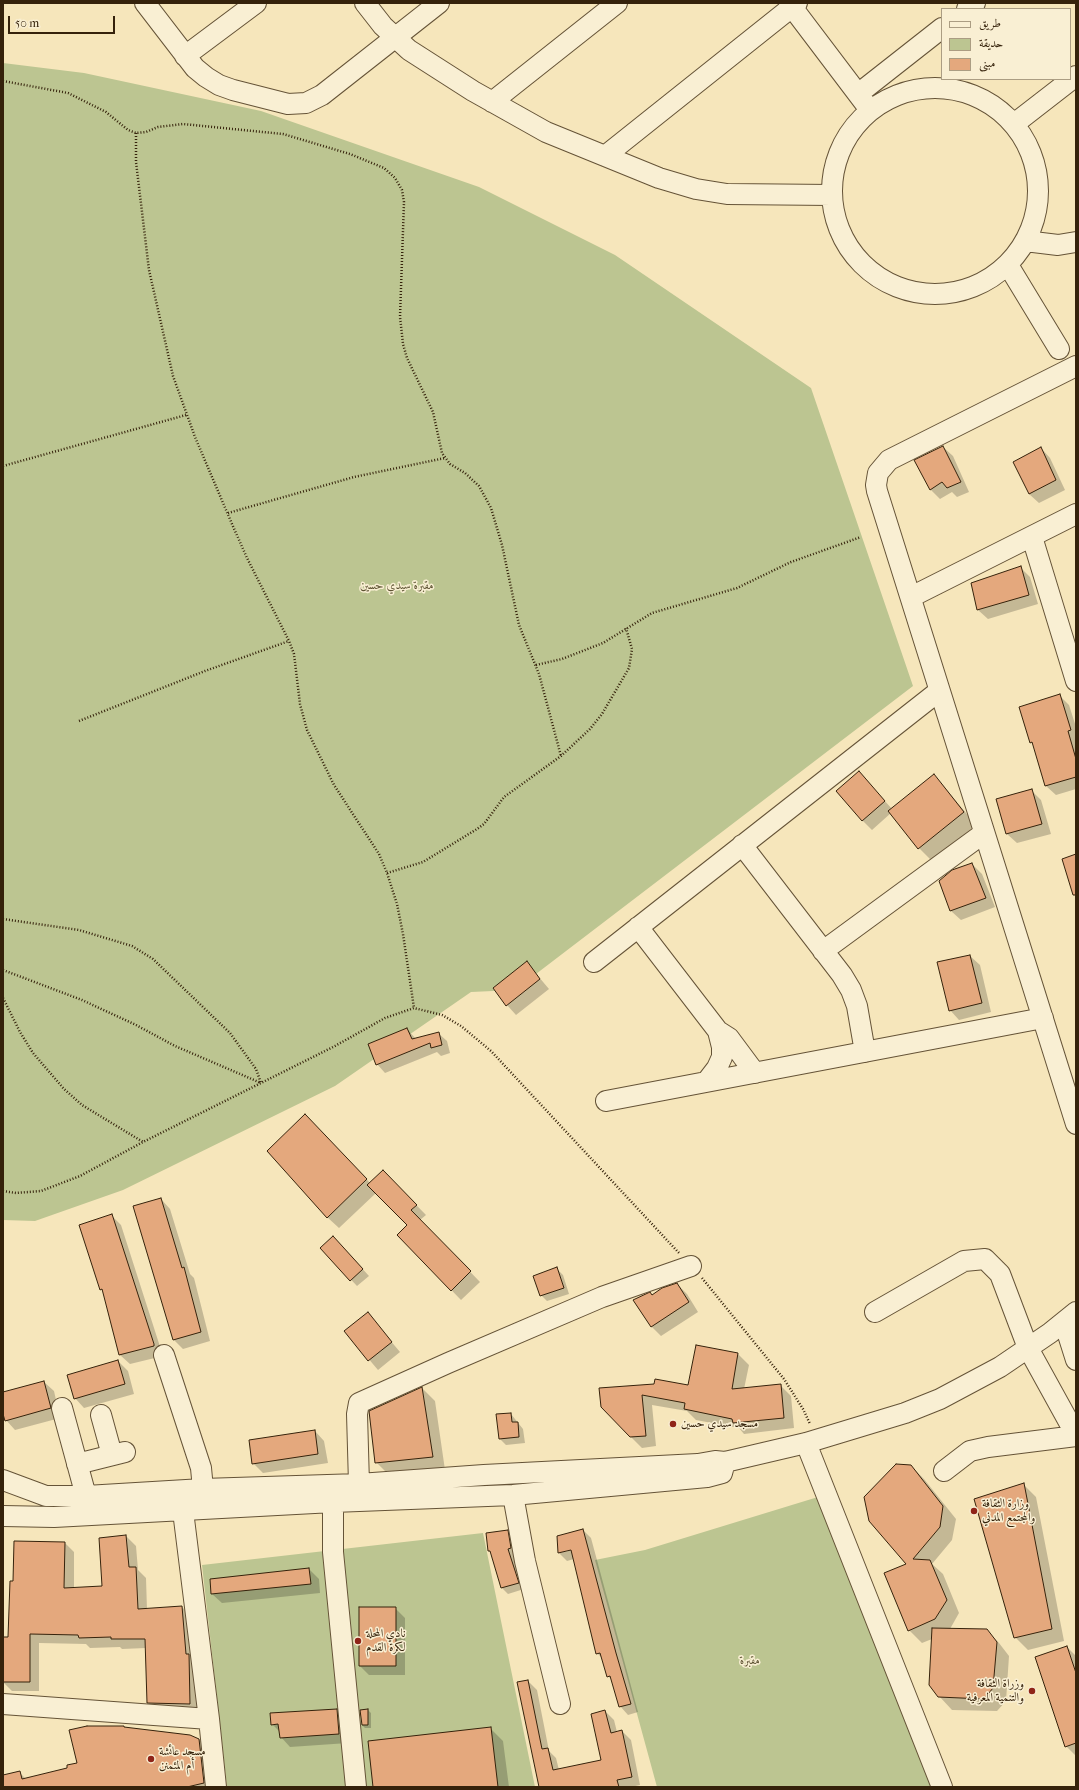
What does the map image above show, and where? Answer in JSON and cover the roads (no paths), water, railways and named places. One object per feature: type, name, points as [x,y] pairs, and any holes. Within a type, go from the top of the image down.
[{"type":"street","points":[[145,3],[185,56],[206,77],[219,85],[280,103],[296,104],[322,95],[439,3]]},
{"type":"street","points":[[185,56],[256,3]]},
{"type":"street","points":[[365,3],[383,26],[395,38],[427,62],[492,102],[546,132],[659,178],[696,190],[727,194],[832,195]]},
{"type":"street","points":[[492,102],[617,3]]},
{"type":"street","points":[[605,156],[792,4],[870,110]]},
{"type":"street","points":[[858,94],[941,29]]},
{"type":"street","points":[[1014,124],[1071,80]]},
{"type":"street","points":[[925,88],[945,88],[964,92],[983,99],[1000,110],[1014,124],[1032,155],[1037,172],[1038,190],[1036,214],[1026,242],[1008,265],[994,277],[978,286],[960,292],[942,295],[906,291],[889,284],[873,274],[859,262],[848,247],[840,231],[834,213],[832,179],[841,148],[848,134],[870,110],[886,99],[905,92],[925,88]]},
{"type":"street","points":[[1026,242],[1058,245],[1076,242]]},
{"type":"street","points":[[1008,265],[1059,349]]},
{"type":"street","points":[[1076,366],[889,460],[881,468],[877,479],[877,491],[1076,1124]]},
{"type":"street","points":[[911,597],[1032,538],[1076,514]]},
{"type":"street","points":[[1032,538],[1074,670]]},
{"type":"street","points":[[594,962],[939,691]]},
{"type":"street","points":[[823,951],[984,833]]},
{"type":"street","points":[[742,845],[842,975],[851,990],[860,1020],[865,1052]]},
{"type":"street","points":[[638,927],[718,1032],[722,1047],[722,1057],[717,1068],[708,1081]]},
{"type":"street","points":[[606,1101],[1043,1018]]},
{"type":"street","points":[[718,1032],[729,1038],[755,1072]]},
{"type":"street","points":[[875,1312],[964,1260],[985,1259],[1000,1274],[1028,1348],[1076,1435],[988,1447],[970,1452],[944,1471]]},
{"type":"street","points":[[359,1484],[357,1414],[359,1403],[448,1363],[602,1298],[691,1266]]},
{"type":"street","points":[[3,1480],[46,1496],[86,1496],[203,1489],[359,1484],[491,1475],[698,1464],[715,1461],[725,1462],[811,1441],[905,1413],[940,1399],[1000,1367],[1070,1317],[1076,1360]]},
{"type":"street","points":[[164,1355],[201,1468],[203,1489]]},
{"type":"street","points":[[62,1408],[86,1496]]},
{"type":"street","points":[[77,1464],[119,1453],[101,1415]]},
{"type":"street","points":[[811,1441],[942,1787]]},
{"type":"street","points":[[3,1516],[54,1517],[183,1512],[333,1502],[513,1495],[711,1476],[722,1473],[725,1462]]},
{"type":"street","points":[[513,1495],[525,1561],[560,1704]]},
{"type":"street","points":[[46,1496],[54,1517]]},
{"type":"street","points":[[333,1502],[333,1552],[356,1787]]},
{"type":"street","points":[[183,1512],[216,1787]]},
{"type":"street","points":[[3,1704],[209,1719]]},
{"type":"place","name":"مسجد سيدي حسين","points":[[673,1424]]},
{"type":"place","name":"وزارة الثقافة والمجتمع المدني","points":[[974,1511]]},
{"type":"place","name":"نادي المحلة لكرة القدم","points":[[358,1641]]},
{"type":"place","name":"وزراة الثقافة والتنمية المعرفية","points":[[1032,1691]]},
{"type":"place","name":"مسجد عائشة أم المئمنن","points":[[151,1759]]},
{"type":"park label","name":"مقبرة سيدي حسين","points":[[397,586]]},
{"type":"park label","name":"مقبرة","points":[[750,1661]]}]
